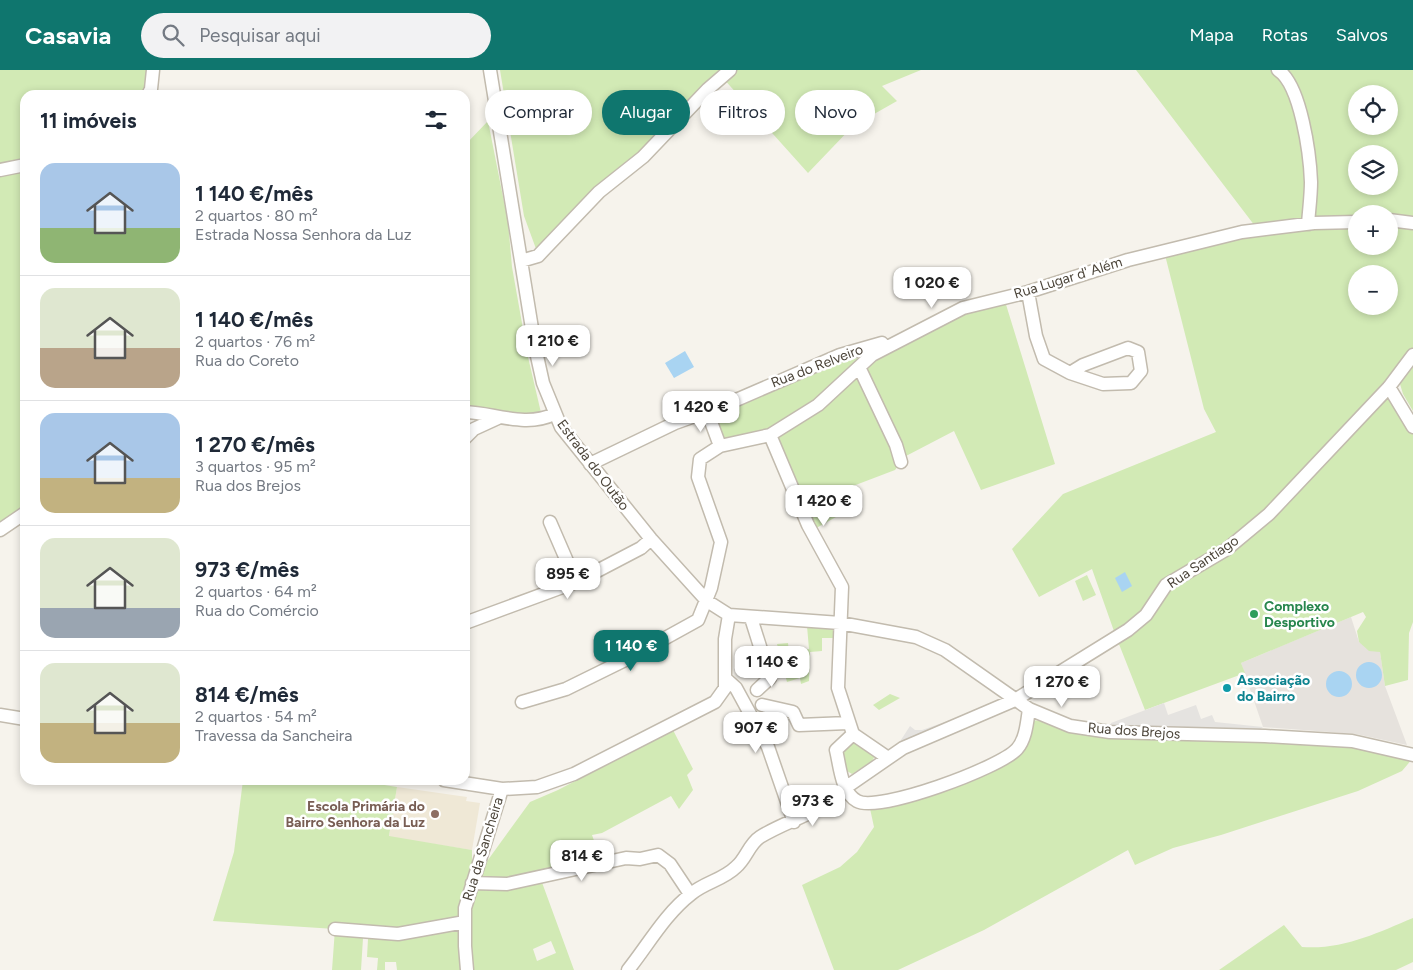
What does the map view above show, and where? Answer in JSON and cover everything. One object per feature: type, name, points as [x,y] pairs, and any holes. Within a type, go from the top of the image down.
[{"type":"street","points":[[150,90],[153,70]]},
{"type":"street","name":"Estrada do Outão","points":[[490,70],[539,366],[554,414],[590,464],[651,539],[707,601],[729,615]]},
{"type":"street","points":[[521,262],[538,256],[599,192],[643,157],[708,89],[730,70]]},
{"type":"street","points":[[1278,70],[1283,74],[1297,98],[1305,138],[1311,181],[1308,224]]},
{"type":"street","points":[[0,170],[20,166]]},
{"type":"street","points":[[1398,221],[1413,223]]},
{"type":"street","name":"Rua Lugar d' Além","points":[[707,601],[720,542],[698,477],[700,459],[720,446],[770,435],[818,405],[872,354],[963,308],[1028,292],[1128,260],[1242,232],[1308,224],[1348,222]]},
{"type":"street","points":[[1028,292],[1036,336],[1044,359],[1070,373],[1103,384],[1131,383],[1141,371],[1138,352],[1128,348],[1083,365],[1070,373]]},
{"type":"street","name":"Rua do Relveiro","points":[[590,464],[675,423],[840,355],[910,335]]},
{"type":"street","name":"Rua Santiago","points":[[690,894],[723,878],[733,870],[758,838],[794,822],[838,796],[845,788],[888,758],[924,737],[1014,700],[1128,630],[1146,615],[1166,585],[1227,549],[1269,514],[1389,387],[1413,355]]},
{"type":"street","points":[[859,367],[896,445],[901,462]]},
{"type":"street","points":[[1389,387],[1413,426]]},
{"type":"street","points":[[708,411],[720,446]]},
{"type":"street","points":[[470,413],[498,418],[542,419],[554,414]]},
{"type":"street","points":[[470,433],[474,429],[498,418]]},
{"type":"street","points":[[770,435],[808,526],[842,587],[838,688],[850,729]]},
{"type":"street","points":[[0,530],[20,516]]},
{"type":"street","points":[[550,522],[576,582]]},
{"type":"street","points":[[470,621],[576,582],[641,548],[651,539]]},
{"type":"street","points":[[522,702],[566,689],[631,657],[698,620],[707,601]]},
{"type":"street","points":[[470,784],[502,788],[537,787],[574,774],[715,702],[725,688],[724,639],[729,615]]},
{"type":"street","name":"Rua dos Brejos","points":[[729,615],[840,624],[916,637],[946,650],[1029,709],[1070,726],[1110,732],[1264,736],[1352,741],[1413,755]]},
{"type":"street","points":[[751,618],[770,678],[757,690]]},
{"type":"street","points":[[726,679],[736,688],[768,747],[794,822]]},
{"type":"street","points":[[736,688],[749,687],[757,690],[761,697],[762,705],[752,720]]},
{"type":"street","points":[[762,705],[793,712],[799,725],[850,729],[888,758]]},
{"type":"street","points":[[850,729],[836,750],[845,788],[855,800],[863,804],[884,803],[937,787],[984,768],[1017,750],[1024,735],[1029,709]]},
{"type":"street","points":[[0,715],[20,718]]},
{"type":"street","name":"Rua da Sancheira","points":[[468,970],[465,908],[502,788]]},
{"type":"street","points":[[472,882],[507,884],[626,858],[640,859],[658,856],[670,864],[690,894],[678,905],[628,970]]},
{"type":"street","points":[[335,929],[398,934],[465,922]]},
{"type":"shaded area","points":[[1351,617],[1359,642],[1380,652],[1385,686],[1407,745],[1356,734],[1263,727],[1241,663]]},
{"type":"shaded area","points":[[1164,703],[1168,715],[1196,705],[1201,719],[1212,715],[1215,722],[1263,727],[1258,731],[1110,732],[1111,723]]},
{"type":"shaded area","points":[[959,717],[964,720],[897,746],[910,726],[915,730],[922,730]]},
{"type":"shaded area","name":"Escola Primária do Bairro Senhora da Luz","points":[[397,787],[467,797],[466,801],[480,803],[472,850],[389,837]]},
{"type":"green space","points":[[0,70],[153,70],[154,90],[20,90],[20,516],[0,530]]},
{"type":"green space","points":[[500,70],[921,70],[882,86],[897,101],[875,114],[875,90],[795,90],[795,135],[844,135],[808,173],[774,135],[785,135],[785,90],[734,90],[722,77],[709,90],[700,90],[700,99],[690,108],[690,90],[602,90],[602,135],[663,135],[539,257],[524,216],[511,135],[592,135],[592,90],[503,90]]},
{"type":"green space","points":[[1136,70],[1413,70],[1413,355],[1389,387],[1413,427],[1413,622],[1409,633],[1408,680],[1385,686],[1380,652],[1369,651],[1359,642],[1357,631],[1366,617],[1363,612],[1241,663],[1245,673],[1145,710],[1092,569],[1039,597],[1012,549],[1063,494],[1216,432],[1204,409],[1164,251],[1258,230]]},
{"type":"green space","points":[[485,124],[485,135],[491,135],[508,222],[512,267],[528,357],[542,417],[470,412],[470,140]]},
{"type":"green space","points":[[1004,298],[1055,464],[981,490],[954,431],[906,456],[895,470],[853,486],[861,503],[811,531],[770,435],[720,446],[708,411]]},
{"type":"green space","points":[[1413,367],[1413,411],[1403,394],[1400,384]]},
{"type":"green space","points":[[1087,575],[1096,595],[1083,601],[1075,581]]},
{"type":"green space","points":[[833,623],[833,638],[822,638],[822,651],[810,652],[809,681],[801,684],[800,678],[787,682],[777,644],[788,643],[789,653],[809,649],[807,626]]},
{"type":"green space","points":[[890,694],[900,698],[879,710],[873,705]]},
{"type":"green space","points":[[1033,720],[1070,726],[1351,745],[1413,758],[1402,771],[1358,791],[1221,835],[1173,848],[1135,865],[1128,850],[984,930],[898,970],[834,970],[802,885],[840,867],[857,852],[874,827],[869,804],[884,803],[1017,749]]},
{"type":"green space","points":[[673,730],[693,769],[687,775],[693,790],[679,809],[671,796],[602,833],[592,835],[602,863],[540,877],[574,970],[397,970],[396,962],[385,962],[385,970],[377,970],[378,958],[367,957],[368,939],[363,938],[361,970],[332,970],[335,929],[213,921],[234,852],[242,785],[384,785],[397,787],[389,836],[472,850],[472,882],[530,802],[558,790]],"holes":[[[551,941],[556,953],[537,961],[533,949]]]},
{"type":"green space","points":[[856,741],[875,756],[872,761],[852,774],[847,771],[841,752]]},
{"type":"green space","points":[[1413,918],[1413,962],[1396,970],[1219,970],[1284,925],[1302,947],[1317,947],[1346,943]]},
{"type":"water","points":[[685,351],[694,367],[674,378],[665,363]]},
{"type":"water","points":[[1125,572],[1132,586],[1122,592],[1115,578]]},
{"type":"water","points":[[1369,662],[1378,666],[1382,675],[1378,684],[1369,688],[1360,684],[1356,675],[1360,666]]},
{"type":"water","points":[[1339,671],[1348,675],[1352,684],[1348,693],[1339,697],[1330,693],[1326,684],[1330,675]]},
{"type":"place","name":"Complexo Desportivo","points":[[1254,614]]},
{"type":"place","name":"Associação do Bairro","points":[[1227,688]]},
{"type":"place","name":"Escola Primária do Bairro Senhora da Luz","points":[[435,814]]}]
